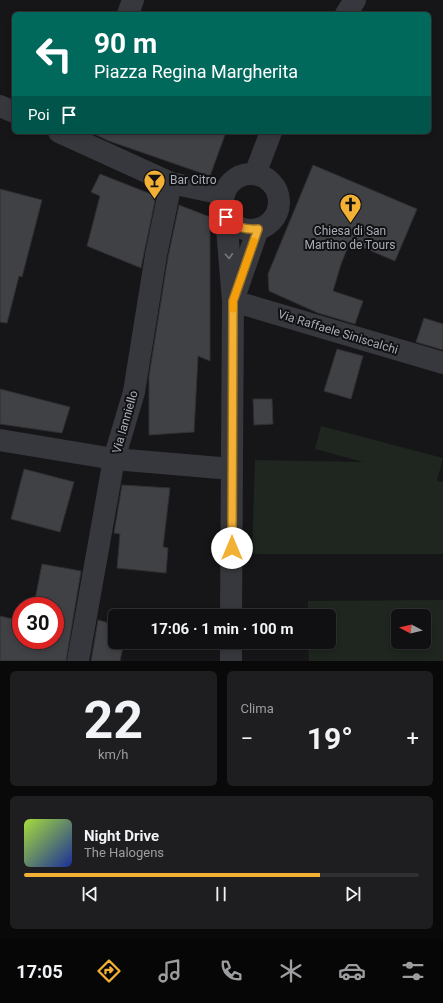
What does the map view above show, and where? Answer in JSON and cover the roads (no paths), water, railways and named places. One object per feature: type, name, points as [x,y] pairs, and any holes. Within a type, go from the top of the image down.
[{"type":"street","points":[[129,12],[133,0]]},
{"type":"street","points":[[347,12],[355,0]]},
{"type":"street","points":[[0,106],[12,111]]},
{"type":"street","points":[[68,134],[87,138],[171,183],[223,194]]},
{"type":"street","points":[[255,174],[270,134]]},
{"type":"street","points":[[226,217],[232,224],[249,230],[258,229],[267,225],[274,219],[278,210],[279,200],[277,191],[272,183],[265,177],[255,174],[247,174],[232,180],[223,194],[222,202],[226,217],[233,301],[231,609]]},
{"type":"street","name":"Via Ianniello","points":[[78,661],[114,459],[134,392],[156,255],[171,183]]},
{"type":"street","points":[[233,301],[258,229]]},
{"type":"street","name":"Via Raffaele Siniscalchi","points":[[233,301],[443,363]]},
{"type":"street","points":[[0,440],[114,459],[232,469]]},
{"type":"street","points":[[231,649],[231,661]]},
{"type":"place","name":"Bar Citro","points":[[154,200]]},
{"type":"place","name":"Chiesa di San Martino de Tours","points":[[350,224]]}]
